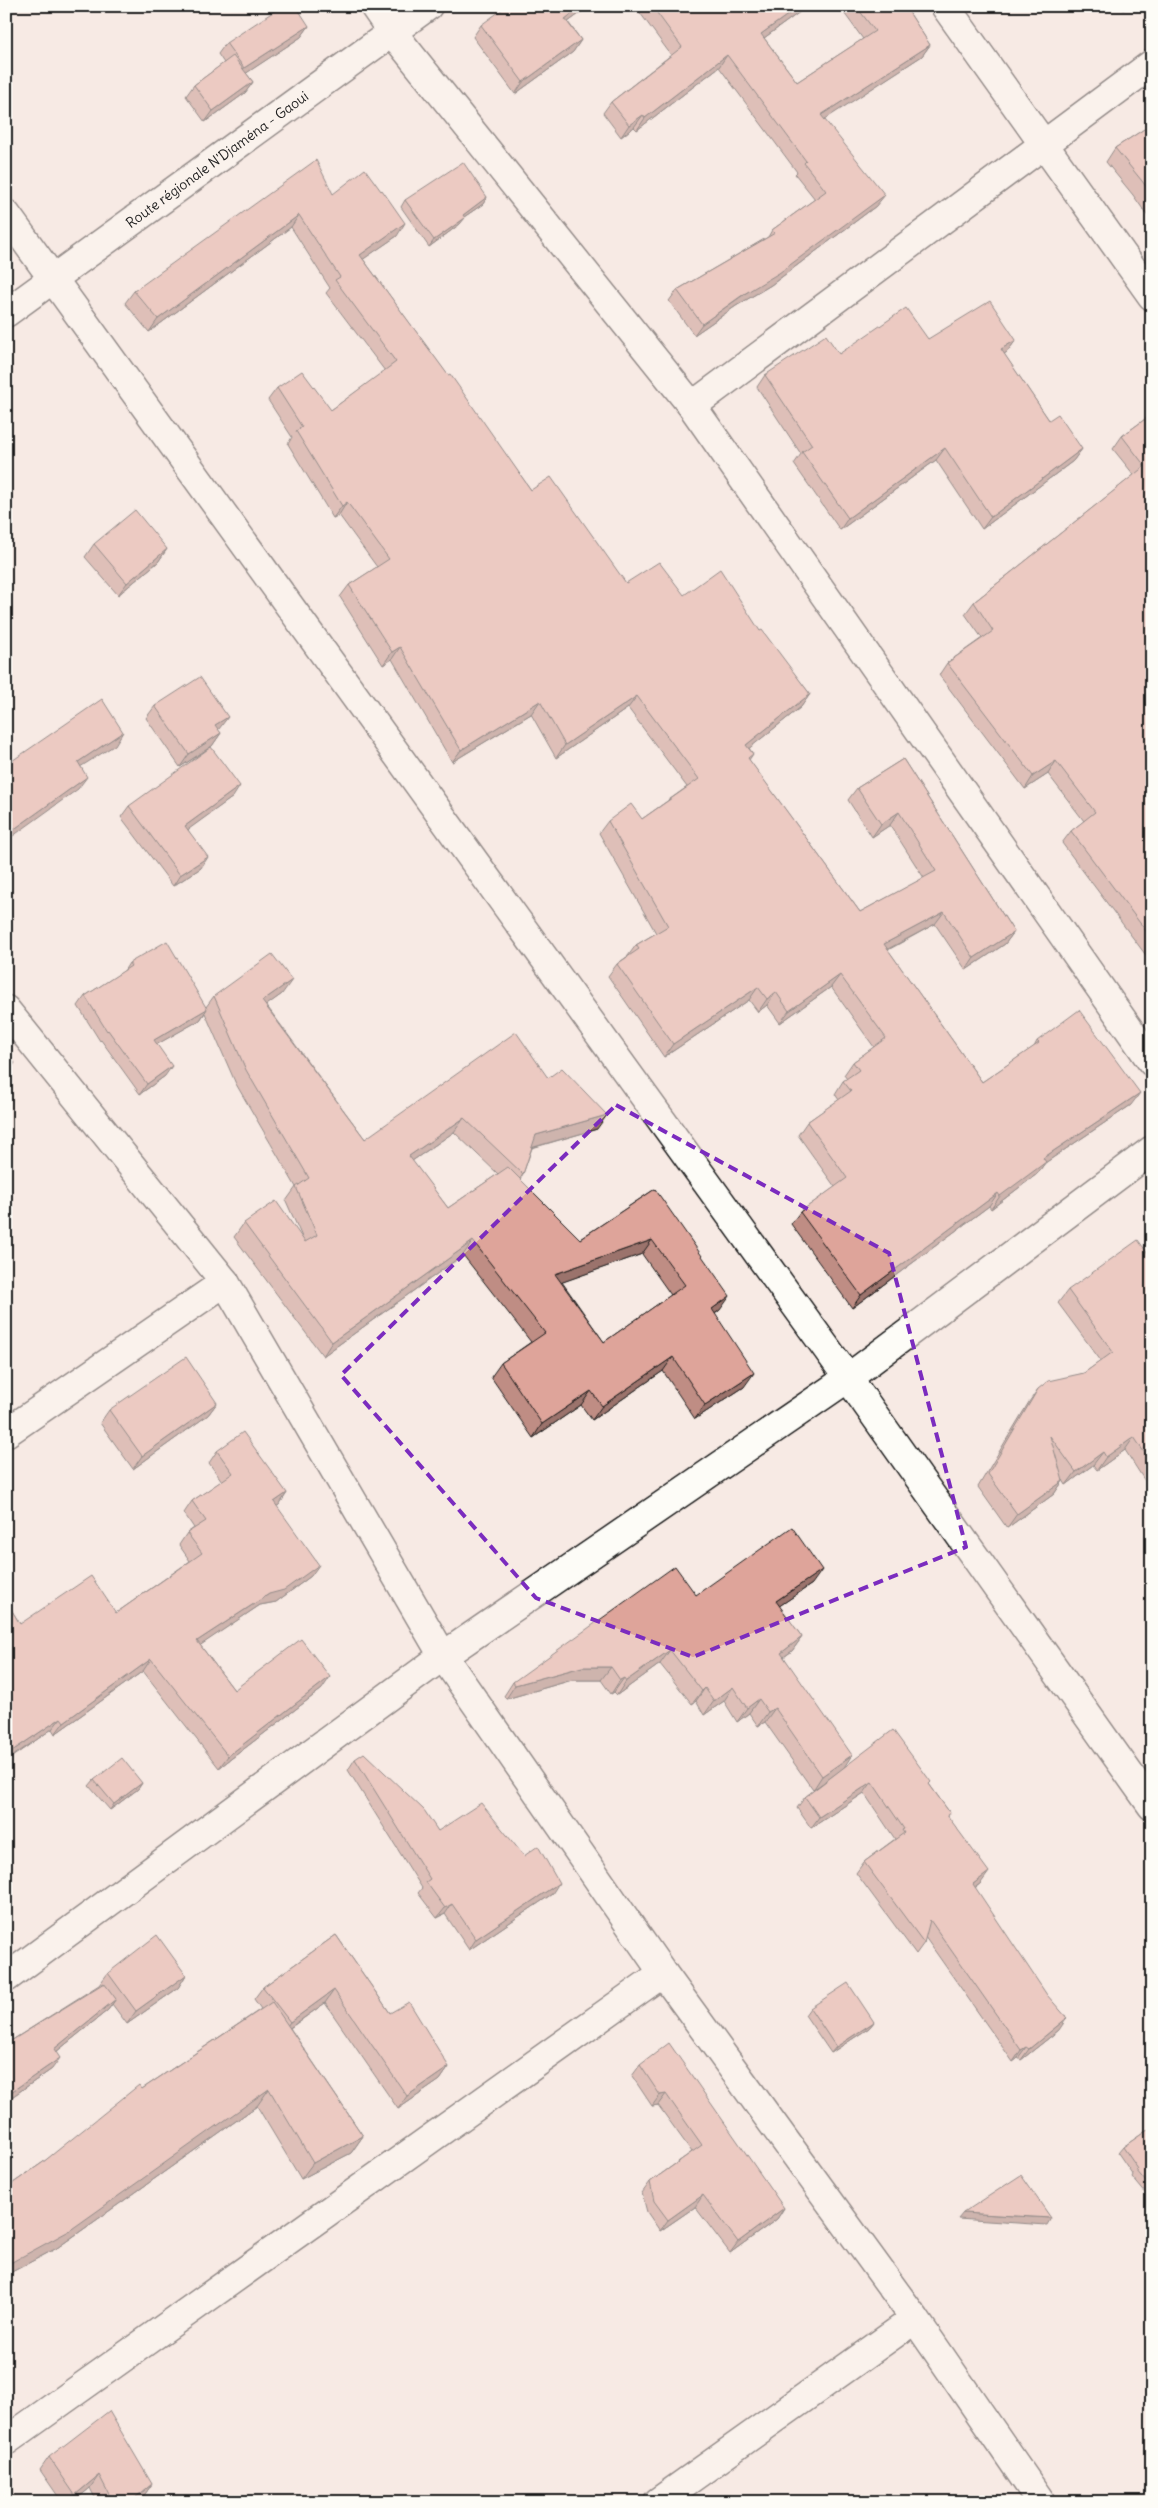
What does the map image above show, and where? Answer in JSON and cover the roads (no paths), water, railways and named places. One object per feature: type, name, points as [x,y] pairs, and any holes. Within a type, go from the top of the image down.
[{"type":"street","points":[[374,6],[392,32],[692,406],[1152,1062]]},
{"type":"street","name":"Route régionale N'Djaména - Gaoui","points":[[6,313],[428,6]]},
{"type":"street","points":[[945,6],[1152,296]]},
{"type":"street","points":[[692,406],[1043,143],[1152,64]]},
{"type":"street","points":[[6,214],[848,1378],[1152,1806]]},
{"type":"street","points":[[6,1010],[225,1282],[443,1656],[663,1973],[915,2319],[1041,2502]]},
{"type":"street","points":[[6,1978],[443,1656],[848,1378],[1152,1150]]},
{"type":"street","points":[[6,1433],[225,1282]]},
{"type":"street","points":[[6,2441],[663,1973]]},
{"type":"street","points":[[658,2502],[915,2319]]}]
